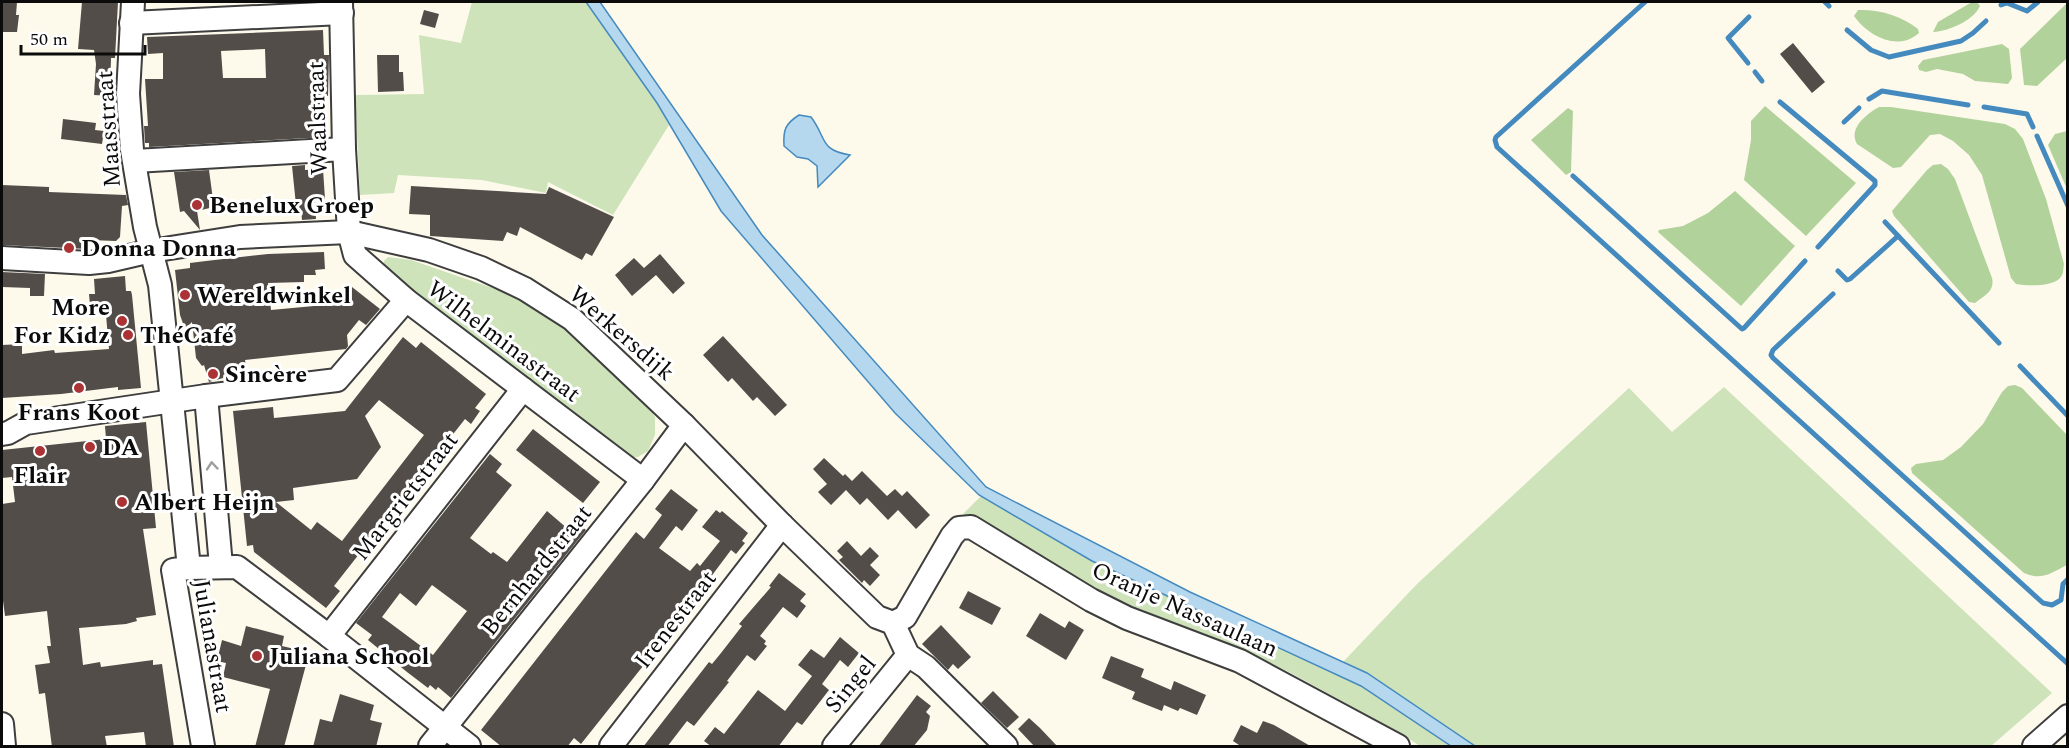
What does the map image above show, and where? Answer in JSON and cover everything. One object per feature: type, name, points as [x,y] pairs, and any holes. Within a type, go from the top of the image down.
[{"type":"street","points":[[132,12],[341,8]]},
{"type":"street","name":"Waalstraat","points":[[341,8],[344,148],[349,232]]},
{"type":"street","name":"Maasstraat","points":[[132,12],[128,94],[132,150],[151,251]]},
{"type":"street","points":[[135,161],[344,148]]},
{"type":"street","name":"Werkersdijk","points":[[2,258],[89,263],[240,237],[349,232],[429,250],[481,268],[525,289],[572,319],[684,425],[877,617],[892,623]]},
{"type":"street","name":"Wilhelminastraat","points":[[349,232],[355,255],[406,300],[643,480]]},
{"type":"street","name":"Julianastraat","points":[[151,251],[160,285],[189,568]]},
{"type":"street","points":[[2,434],[26,423],[206,396],[337,380],[406,300]]},
{"type":"street","name":"Margrietstraat","points":[[329,636],[523,388]]},
{"type":"street","points":[[206,396],[221,566],[237,567],[329,636],[469,747]]},
{"type":"street","name":"Bernhardstraat","points":[[430,747],[643,480],[684,425]]},
{"type":"street","name":"Irenestraat","points":[[610,747],[782,525]]},
{"type":"street","name":"Oranje Nassaulaan","points":[[892,623],[905,617],[952,536],[959,528],[971,527],[1091,600],[1127,618],[1240,661],[1398,747]]},
{"type":"street","name":"Julianastraat","points":[[203,747],[173,570],[221,566]]},
{"type":"street","points":[[892,623],[908,655],[926,667],[1006,747]]},
{"type":"street","name":"Singel","points":[[834,747],[908,655]]},
{"type":"street","points":[[2034,747],[2067,716]]},
{"type":"street","points":[[2,724],[4,747]]},
{"type":"green space","points":[[472,2],[586,2],[657,103],[669,125],[613,215],[548,182],[546,193],[482,180],[398,175],[394,193],[360,195],[355,95],[424,94],[419,35],[461,43]]},
{"type":"green space","points":[[1972,2],[1977,2],[1980,6],[1966,21],[1946,30],[1933,32],[1938,22]]},
{"type":"green space","points":[[2067,3],[2067,58],[2037,86],[2024,85],[2020,49]]},
{"type":"green space","points":[[1858,10],[1898,17],[1912,24],[1919,33],[1911,39],[1902,41],[1884,39],[1867,30],[1860,23],[1854,16]]},
{"type":"green space","points":[[2002,44],[2009,49],[2012,78],[2008,84],[1975,81],[1963,74],[1937,69],[1926,72],[1919,70],[1918,66],[1923,60]]},
{"type":"green space","points":[[1765,106],[1856,183],[1806,236],[1744,180],[1751,140],[1751,121]]},
{"type":"green space","points":[[1879,107],[2005,124],[2015,129],[2023,139],[2046,199],[2064,264],[2060,278],[2051,283],[2033,285],[2016,284],[2011,278],[1982,175],[1969,155],[1953,141],[1940,134],[1930,135],[1901,167],[1893,168],[1857,144],[1855,133],[1860,122]]},
{"type":"green space","points":[[1568,108],[1573,111],[1571,172],[1566,175],[1531,140]]},
{"type":"green space","points":[[2068,131],[2067,189],[2048,145],[2055,134]]},
{"type":"green space","points":[[1941,164],[1955,179],[1993,282],[1991,290],[1975,303],[1969,302],[1892,211],[1927,170],[1933,165]]},
{"type":"green space","points":[[1735,191],[1795,246],[1741,306],[1658,232],[1683,226],[1708,213]]},
{"type":"green space","points":[[388,257],[411,260],[519,297],[561,323],[646,402],[655,417],[655,435],[648,451],[638,457],[626,457],[412,294],[384,267],[384,261]]},
{"type":"green space","points":[[2015,385],[2022,388],[2067,435],[2067,565],[2041,576],[2024,573],[1912,473],[1911,468],[1916,464],[1943,460],[1961,447],[1983,424],[2002,392],[2008,386]]},
{"type":"green space","points":[[1724,387],[2052,693],[1991,746],[1475,746],[1368,673],[1343,662],[1417,584],[1629,388],[1672,432]]},
{"type":"green space","points":[[981,496],[1092,561],[1361,686],[1451,746],[1420,746],[1289,672],[1226,643],[1124,604],[963,514]]},
{"type":"water","points":[[586,2],[600,2],[762,235],[986,487],[1190,592],[1367,673],[1475,746],[1451,746],[1361,686],[1092,561],[979,495],[895,413],[721,211],[657,103]]},
{"type":"water","points":[[799,115],[811,117],[825,142],[833,150],[850,155],[818,187],[817,166],[808,159],[797,157],[784,146],[786,128]]},
{"type":"building","points":[[2,2],[17,2],[16,15],[19,15],[17,32],[2,32]]},
{"type":"building","points":[[82,2],[118,2],[115,58],[111,58],[110,96],[94,95],[96,64],[94,50],[78,49]]},
{"type":"building","points":[[424,10],[439,14],[435,28],[420,24]]},
{"type":"building","points":[[323,30],[324,55],[329,55],[328,96],[324,96],[326,137],[149,147],[149,143],[145,143],[144,126],[148,126],[145,79],[163,79],[163,53],[148,54],[147,37]],"holes":[[[265,49],[266,78],[223,78],[221,51]]]},
{"type":"building","points":[[1793,43],[1825,82],[1812,93],[1780,54]]},
{"type":"building","points":[[377,55],[399,55],[399,72],[403,72],[404,91],[378,92]]},
{"type":"building","points":[[63,119],[96,123],[95,130],[104,131],[102,144],[61,139]]},
{"type":"building","points":[[305,165],[305,170],[323,169],[325,199],[315,200],[316,219],[302,220],[301,209],[296,205],[292,166]]},
{"type":"building","points":[[209,170],[214,207],[197,211],[200,230],[184,211],[180,212],[174,172]]},
{"type":"building","points":[[2,185],[49,187],[49,192],[126,195],[128,205],[122,206],[120,237],[116,241],[90,240],[88,249],[2,245]]},
{"type":"building","points":[[411,186],[546,194],[549,187],[614,217],[592,256],[586,253],[582,260],[520,227],[517,236],[507,232],[503,241],[430,236],[430,215],[409,214]]},
{"type":"building","points":[[324,252],[325,269],[315,270],[316,275],[304,275],[304,282],[268,283],[271,310],[314,306],[313,302],[342,299],[352,287],[380,309],[366,325],[359,320],[347,335],[346,349],[245,360],[247,373],[229,380],[223,378],[209,382],[204,365],[202,366],[196,358],[192,322],[185,329],[180,315],[175,270],[190,268],[190,263],[206,261],[268,254]]},
{"type":"building","points":[[660,254],[685,283],[673,294],[656,275],[632,296],[615,275],[634,258],[644,268]]},
{"type":"building","points":[[2,272],[45,274],[44,296],[30,296],[30,288],[2,287]]},
{"type":"building","points":[[125,276],[126,291],[131,291],[132,295],[141,388],[118,390],[118,387],[2,398],[2,345],[22,344],[22,354],[54,350],[55,353],[109,349],[106,315],[91,316],[89,294],[95,294],[94,279]]},
{"type":"building","points":[[723,336],[787,405],[775,416],[757,397],[753,401],[732,378],[728,382],[703,355]]},
{"type":"building","points":[[403,337],[416,348],[421,342],[486,394],[475,408],[480,411],[471,424],[465,419],[334,586],[340,591],[326,608],[254,552],[253,545],[247,546],[233,411],[273,407],[274,418],[345,411]],"holes":[[[379,400],[424,435],[342,541],[317,522],[311,530],[276,502],[294,500],[293,488],[357,479],[381,447],[365,416]]]},
{"type":"building","points":[[146,422],[156,528],[143,529],[156,615],[136,618],[137,621],[126,624],[79,628],[83,665],[100,662],[101,667],[153,660],[153,665],[162,664],[174,747],[146,747],[144,732],[105,736],[107,747],[52,747],[45,693],[39,694],[35,665],[50,663],[47,646],[51,646],[47,611],[5,616],[2,593],[2,504],[15,502],[12,477],[2,478],[2,450],[106,439],[105,426]]},
{"type":"building","points":[[533,429],[600,482],[583,503],[516,450]]},
{"type":"building","points":[[490,454],[502,464],[496,472],[512,485],[470,538],[491,554],[493,552],[507,562],[547,511],[568,529],[575,521],[586,530],[451,698],[438,687],[436,690],[430,685],[428,688],[407,672],[368,640],[372,635],[356,623]],"holes":[[[432,585],[467,611],[433,655],[382,617],[400,593],[416,606]]]},
{"type":"building","points":[[824,458],[843,476],[845,474],[852,481],[862,471],[887,496],[895,489],[902,496],[907,491],[930,515],[916,529],[898,510],[888,520],[867,498],[860,505],[846,490],[831,505],[818,492],[827,484],[813,469]]},
{"type":"building","points":[[671,489],[698,510],[682,531],[676,526],[659,548],[690,571],[697,563],[700,566],[720,541],[702,527],[716,510],[720,513],[722,511],[748,533],[742,541],[745,543],[736,554],[731,550],[707,582],[709,583],[581,744],[574,738],[567,747],[502,747],[481,730],[636,532],[644,539],[662,515],[655,509]]},
{"type":"building","points":[[847,541],[861,556],[870,547],[879,556],[870,565],[880,575],[870,586],[864,580],[862,583],[839,560],[843,557],[837,551]]},
{"type":"building","points":[[779,573],[806,594],[800,601],[806,606],[797,618],[783,607],[760,636],[766,641],[764,644],[767,646],[755,661],[747,655],[694,726],[687,721],[667,747],[643,747],[709,662],[712,664],[721,653],[742,626],[739,624],[771,587],[769,586]]},
{"type":"building","points":[[968,591],[1001,608],[992,625],[959,608]]},
{"type":"building","points":[[1040,613],[1065,628],[1069,621],[1084,630],[1066,660],[1026,636]]},
{"type":"building","points":[[941,625],[971,657],[958,669],[953,664],[948,670],[922,644]]},
{"type":"building","points":[[246,626],[284,636],[282,646],[303,651],[301,659],[307,661],[284,747],[255,747],[270,689],[223,677],[226,663],[217,661],[222,640],[241,646]]},
{"type":"building","points":[[840,637],[859,653],[848,667],[840,660],[822,684],[829,690],[802,725],[797,722],[778,747],[712,747],[704,741],[715,727],[724,734],[758,690],[785,711],[812,676],[798,665],[811,649],[824,658]]},
{"type":"building","points":[[1111,656],[1144,669],[1141,677],[1171,690],[1174,681],[1206,695],[1197,715],[1164,705],[1162,711],[1132,699],[1135,692],[1102,678]]},
{"type":"building","points":[[993,691],[1019,717],[1007,728],[981,703]]},
{"type":"building","points":[[340,694],[374,705],[370,720],[382,723],[376,747],[313,747],[320,719],[332,722]]},
{"type":"building","points":[[917,695],[931,706],[926,712],[930,716],[927,730],[913,747],[878,747]]},
{"type":"building","points":[[1029,718],[1058,747],[1035,747],[1018,729]]},
{"type":"building","points":[[1263,721],[1312,747],[1242,747],[1233,741],[1241,725],[1257,733]]},
{"type":"waterway","points":[[1645,2],[1496,137],[1497,147],[2068,664]]},
{"type":"waterway","points":[[1825,2],[1829,6]]},
{"type":"waterway","points":[[2001,5],[2007,3],[2027,11],[2038,2]]},
{"type":"waterway","points":[[1748,63],[1728,38],[1749,17]]},
{"type":"waterway","points":[[1847,30],[1871,50],[1889,57],[1961,41],[1986,21]]},
{"type":"waterway","points":[[1755,72],[1762,81]]},
{"type":"waterway","points":[[1869,99],[1882,91],[1968,105]]},
{"type":"waterway","points":[[1780,102],[1875,181],[1875,185],[1818,247]]},
{"type":"waterway","points":[[1984,107],[2027,114],[2033,127]]},
{"type":"waterway","points":[[1844,122],[1859,108]]},
{"type":"waterway","points":[[2037,136],[2068,206]]},
{"type":"waterway","points":[[1573,176],[1742,329],[1805,261]]},
{"type":"waterway","points":[[1885,222],[1999,343]]},
{"type":"waterway","points":[[1838,271],[1847,280],[1850,279],[1898,236]]},
{"type":"waterway","points":[[1833,294],[1773,350],[1771,355],[1773,358],[2043,603],[2052,605],[2061,600],[2063,584],[2068,579]]},
{"type":"waterway","points":[[2020,366],[2068,416]]},
{"type":"place","name":"Benelux Groep","points":[[197,205]]},
{"type":"place","name":"Donna Donna","points":[[69,248]]},
{"type":"place","name":"Wereldwinkel","points":[[185,295]]},
{"type":"place","name":"More For Kidz","points":[[122,321]]},
{"type":"place","name":"ThéCafé","points":[[128,335]]},
{"type":"place","name":"Sincère","points":[[213,374]]},
{"type":"place","name":"Frans Koot","points":[[79,388]]},
{"type":"place","name":"DA","points":[[90,447]]},
{"type":"place","name":"Flair","points":[[40,451]]},
{"type":"place","name":"Albert Heijn","points":[[122,502]]},
{"type":"place","name":"Juliana School","points":[[257,656]]}]
